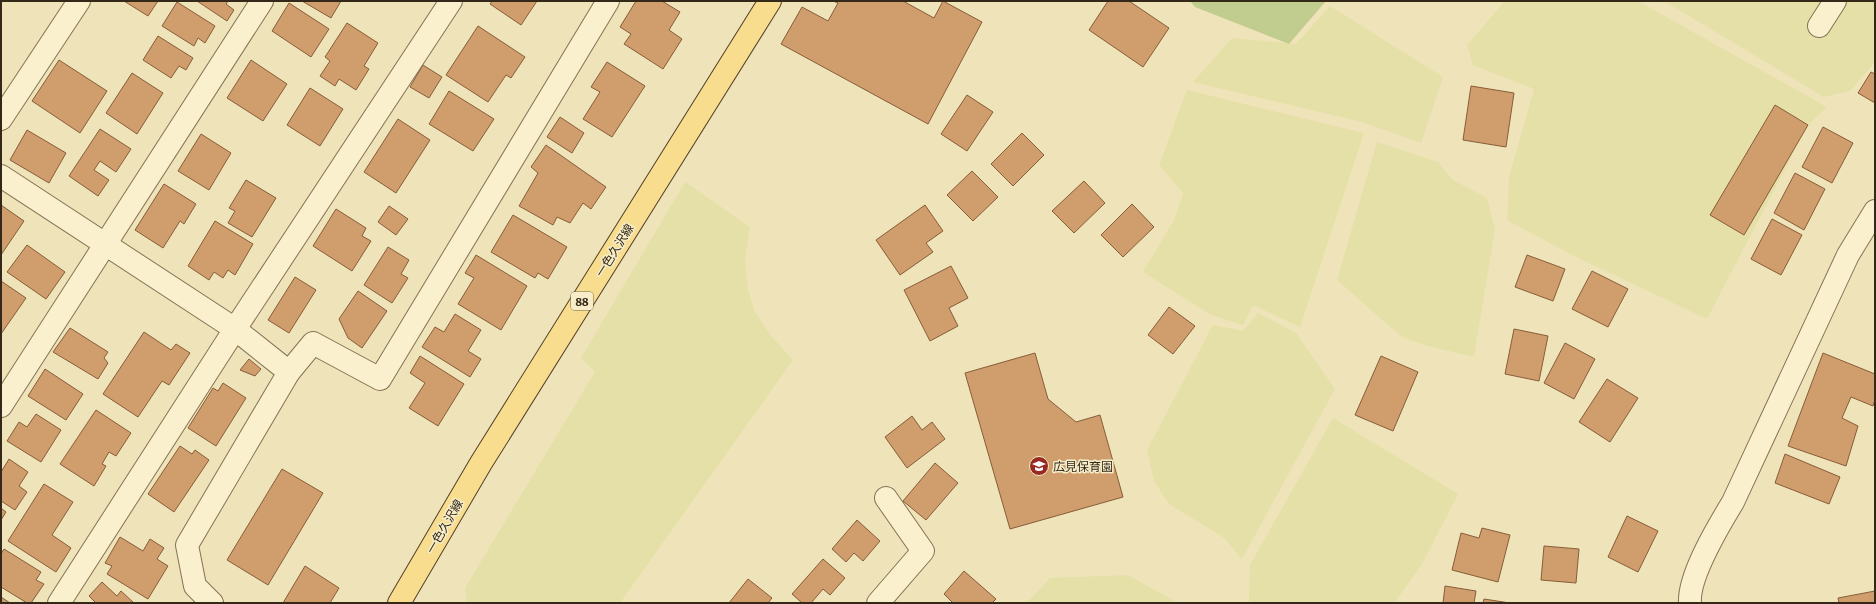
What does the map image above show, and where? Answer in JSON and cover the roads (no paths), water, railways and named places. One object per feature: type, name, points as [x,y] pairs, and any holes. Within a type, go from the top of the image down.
[{"type":"main road","name":"一色久沢線","points":[[399,603],[481,463],[770,1]]},
{"type":"street","points":[[1,119],[79,1]]},
{"type":"street","points":[[1,406],[262,1]]},
{"type":"street","points":[[65,600],[235,329],[451,1]]},
{"type":"street","points":[[212,603],[195,586],[187,545],[289,372],[313,343],[380,379],[608,1]]},
{"type":"street","points":[[1819,26],[1835,1]]},
{"type":"street","points":[[1,176],[106,243],[235,329],[289,372]]},
{"type":"street","points":[[1690,603],[1690,593],[1710,540],[1733,502],[1848,255],[1875,211]]},
{"type":"street","points":[[878,603],[923,551],[886,498]]},
{"type":"place","name":"広見保育園","points":[[1039,466]]}]
